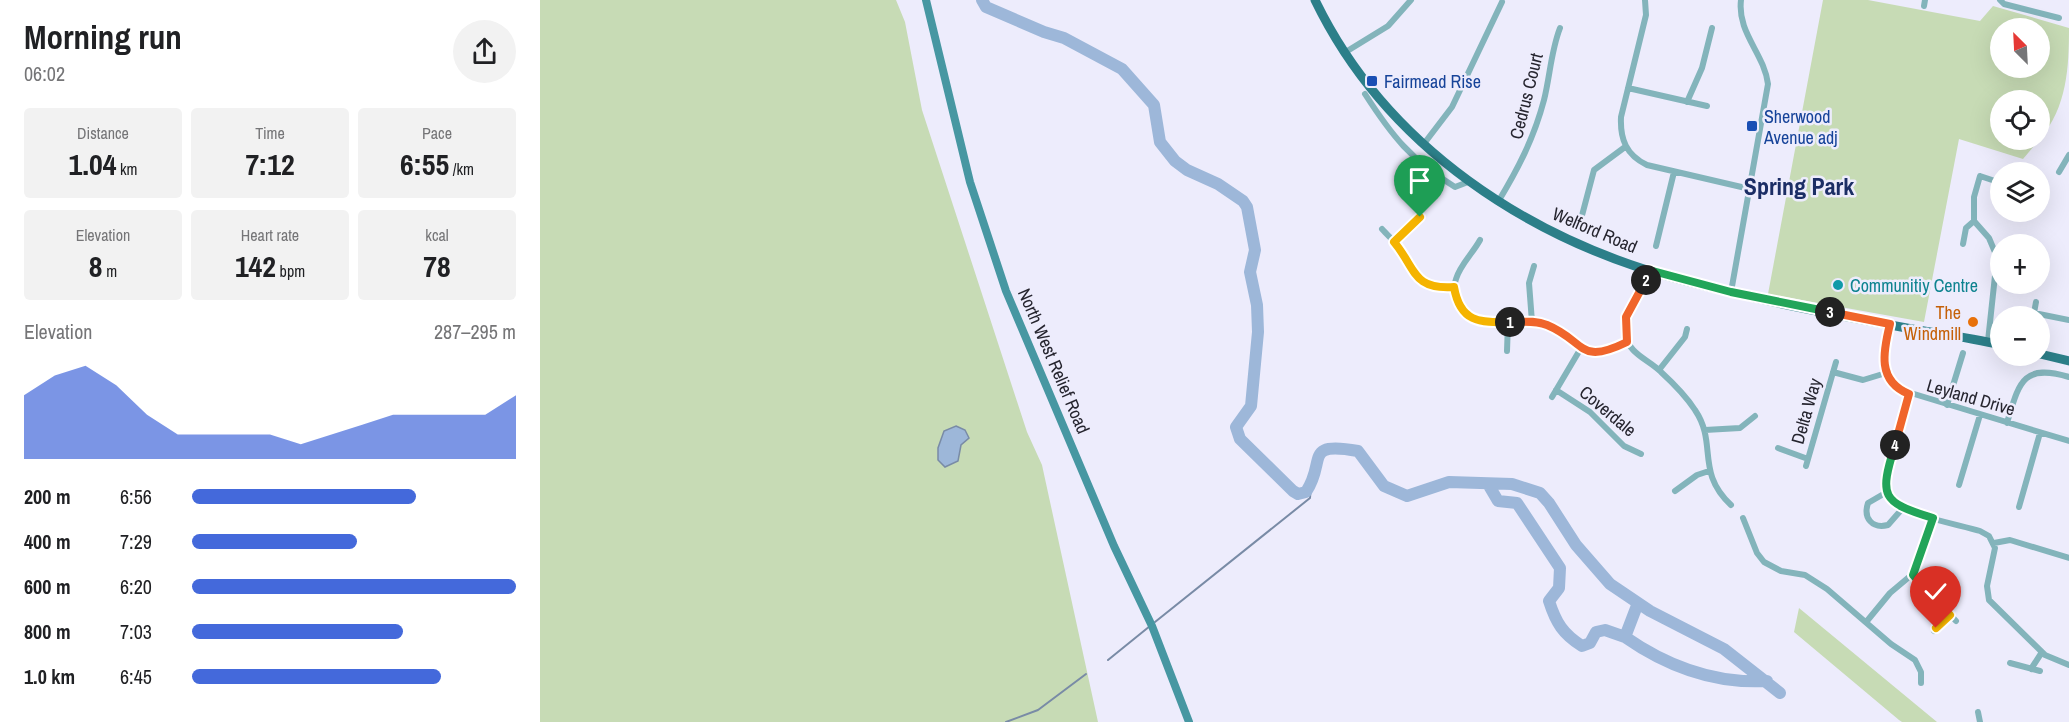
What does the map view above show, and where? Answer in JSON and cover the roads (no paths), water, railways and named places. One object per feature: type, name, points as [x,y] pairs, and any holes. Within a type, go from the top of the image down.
[{"type":"main road","name":"Welford Road","points":[[1315,0],[1344,53],[1400,123],[1468,182],[1498,202],[1577,242],[1649,270],[1731,292],[1988,341]]},
{"type":"main road","points":[[2050,356],[2069,361]]},
{"type":"street","name":"North West Relief Road","points":[[926,0],[970,182],[1006,291],[1114,546],[1152,626],[1190,722]]},
{"type":"street","points":[[1344,53],[1388,26],[1411,0]]},
{"type":"street","points":[[1646,0],[1646,15],[1621,117],[1620,133],[1625,147],[1642,163],[1750,189]]},
{"type":"street","points":[[1731,292],[1768,84],[1765,68],[1744,30],[1740,11],[1741,0]]},
{"type":"street","points":[[2000,0],[2004,4],[2059,18]]},
{"type":"street","points":[[1423,145],[1452,107],[1502,2]]},
{"type":"street","name":"Cedrus Court","points":[[1498,202],[1527,152],[1543,103],[1560,28]]},
{"type":"street","points":[[1687,102],[1702,68],[1712,28]]},
{"type":"street","points":[[1628,88],[1707,106]]},
{"type":"street","name":"Welford Road","points":[[1365,94],[1391,133],[1416,161],[1455,187],[1468,182]]},
{"type":"street","points":[[1391,133],[1400,123]]},
{"type":"street","points":[[1580,223],[1594,170],[1625,147]]},
{"type":"street","points":[[2059,172],[2069,155]]},
{"type":"street","points":[[1656,246],[1674,172]]},
{"type":"street","points":[[1988,341],[1997,257],[1989,238],[1974,221],[1974,197],[1980,176],[1990,179]]},
{"type":"street","points":[[1394,242],[1420,217],[1418,208]]},
{"type":"street","points":[[1963,244],[1966,228],[1974,221]]},
{"type":"street","points":[[1382,229],[1408,260],[1418,280],[1434,287],[1454,287]]},
{"type":"street","points":[[1480,240],[1460,271],[1454,287],[1459,304],[1472,318],[1484,322],[1532,322],[1553,328],[1581,348],[1602,353],[1627,342]]},
{"type":"street","points":[[1532,322],[1529,283],[1534,266]]},
{"type":"street","points":[[1649,270],[1640,295],[1626,317],[1627,342],[1635,353],[1659,370],[1692,405],[1705,430],[1709,471],[1717,490],[1731,505]]},
{"type":"street","points":[[2036,302],[2034,313],[2069,320]]},
{"type":"street","points":[[1507,351],[1508,322]]},
{"type":"street","points":[[1886,373],[1883,356],[1890,324]]},
{"type":"street","points":[[1659,370],[1688,329]]},
{"type":"street","name":"Coverdale","points":[[1552,397],[1581,348]]},
{"type":"street","points":[[1947,405],[1963,353]]},
{"type":"street","name":"Delta Way","points":[[1778,448],[1807,463],[1836,362]]},
{"type":"street","points":[[2007,423],[2017,390],[2025,378],[2047,371],[2069,377]]},
{"type":"street","name":"Delta Way","points":[[1833,372],[1868,380],[1886,373]]},
{"type":"street","name":"Leyland Drive","points":[[1886,373],[1896,387],[1909,394],[2069,441]]},
{"type":"street","name":"Coverdale","points":[[1556,390],[1590,412],[1624,446],[1641,454]]},
{"type":"street","points":[[1909,394],[1886,475],[1887,492],[1893,502],[1902,509],[1980,531],[1994,543],[1995,552],[1987,586],[1988,597],[2042,652],[2054,660],[2069,665]]},
{"type":"street","points":[[1959,485],[1980,415]]},
{"type":"street","points":[[1705,430],[1740,428],[1755,416]]},
{"type":"street","points":[[2019,507],[2040,433]]},
{"type":"street","points":[[1674,491],[1697,475],[1709,471]]},
{"type":"street","points":[[1887,492],[1868,503],[1866,514],[1869,521],[1879,526],[1888,525],[1902,509]]},
{"type":"street","points":[[1743,518],[1757,553],[1764,562],[1781,571],[1800,574],[1814,580],[1867,621],[1891,644],[1915,660],[1921,672],[1922,683]]},
{"type":"street","points":[[1867,621],[1890,593],[1913,575],[1933,518]]},
{"type":"street","points":[[1994,543],[2010,540],[2069,558]]},
{"type":"street","points":[[1913,575],[1956,621]]},
{"type":"street","points":[[1934,631],[1950,615]]},
{"type":"street","points":[[2031,669],[2042,652]]},
{"type":"street","points":[[2010,663],[2040,671]]},
{"type":"street","points":[[1978,712],[1980,722],[1988,722]]},
{"type":"water","points":[[956,426],[965,430],[969,438],[961,445],[958,461],[945,467],[938,460],[938,448],[944,431]]},
{"type":"waterway","points":[[982,0],[986,7],[1044,32],[1064,38],[1122,69],[1154,105],[1160,142],[1175,161],[1187,170],[1218,184],[1243,201],[1247,207],[1255,250],[1250,272],[1257,305],[1258,332],[1251,406],[1236,427],[1240,439],[1293,491],[1298,494],[1306,492],[1322,451],[1341,449],[1358,451],[1384,486],[1407,496],[1449,482],[1512,484],[1540,493],[1576,545],[1610,584],[1650,611],[1724,649],[1780,693]]},
{"type":"waterway","points":[[1488,484],[1498,501],[1517,503],[1560,568],[1559,588],[1549,601],[1554,616],[1565,632],[1582,646],[1590,643],[1596,632],[1605,630],[1625,637]]},
{"type":"waterway","points":[[1155,622],[1310,498],[1311,485]]},
{"type":"waterway","points":[[1638,603],[1625,637],[1641,648],[1675,665],[1710,676],[1728,680],[1767,681]]},
{"type":"waterway","points":[[1108,660],[1150,626]]},
{"type":"waterway","points":[[1006,722],[1038,710],[1086,674]]},
{"type":"place","name":"Fairmead Rise","points":[[1372,81]]},
{"type":"place","name":"Sherwood Avenue adj","points":[[1752,126]]},
{"type":"place","name":"Communitiy Centre","points":[[1838,285]]},
{"type":"place","name":"The Windmill","points":[[1973,322]]},
{"type":"district","name":"Spring Park","points":[[1799,186]]}]
